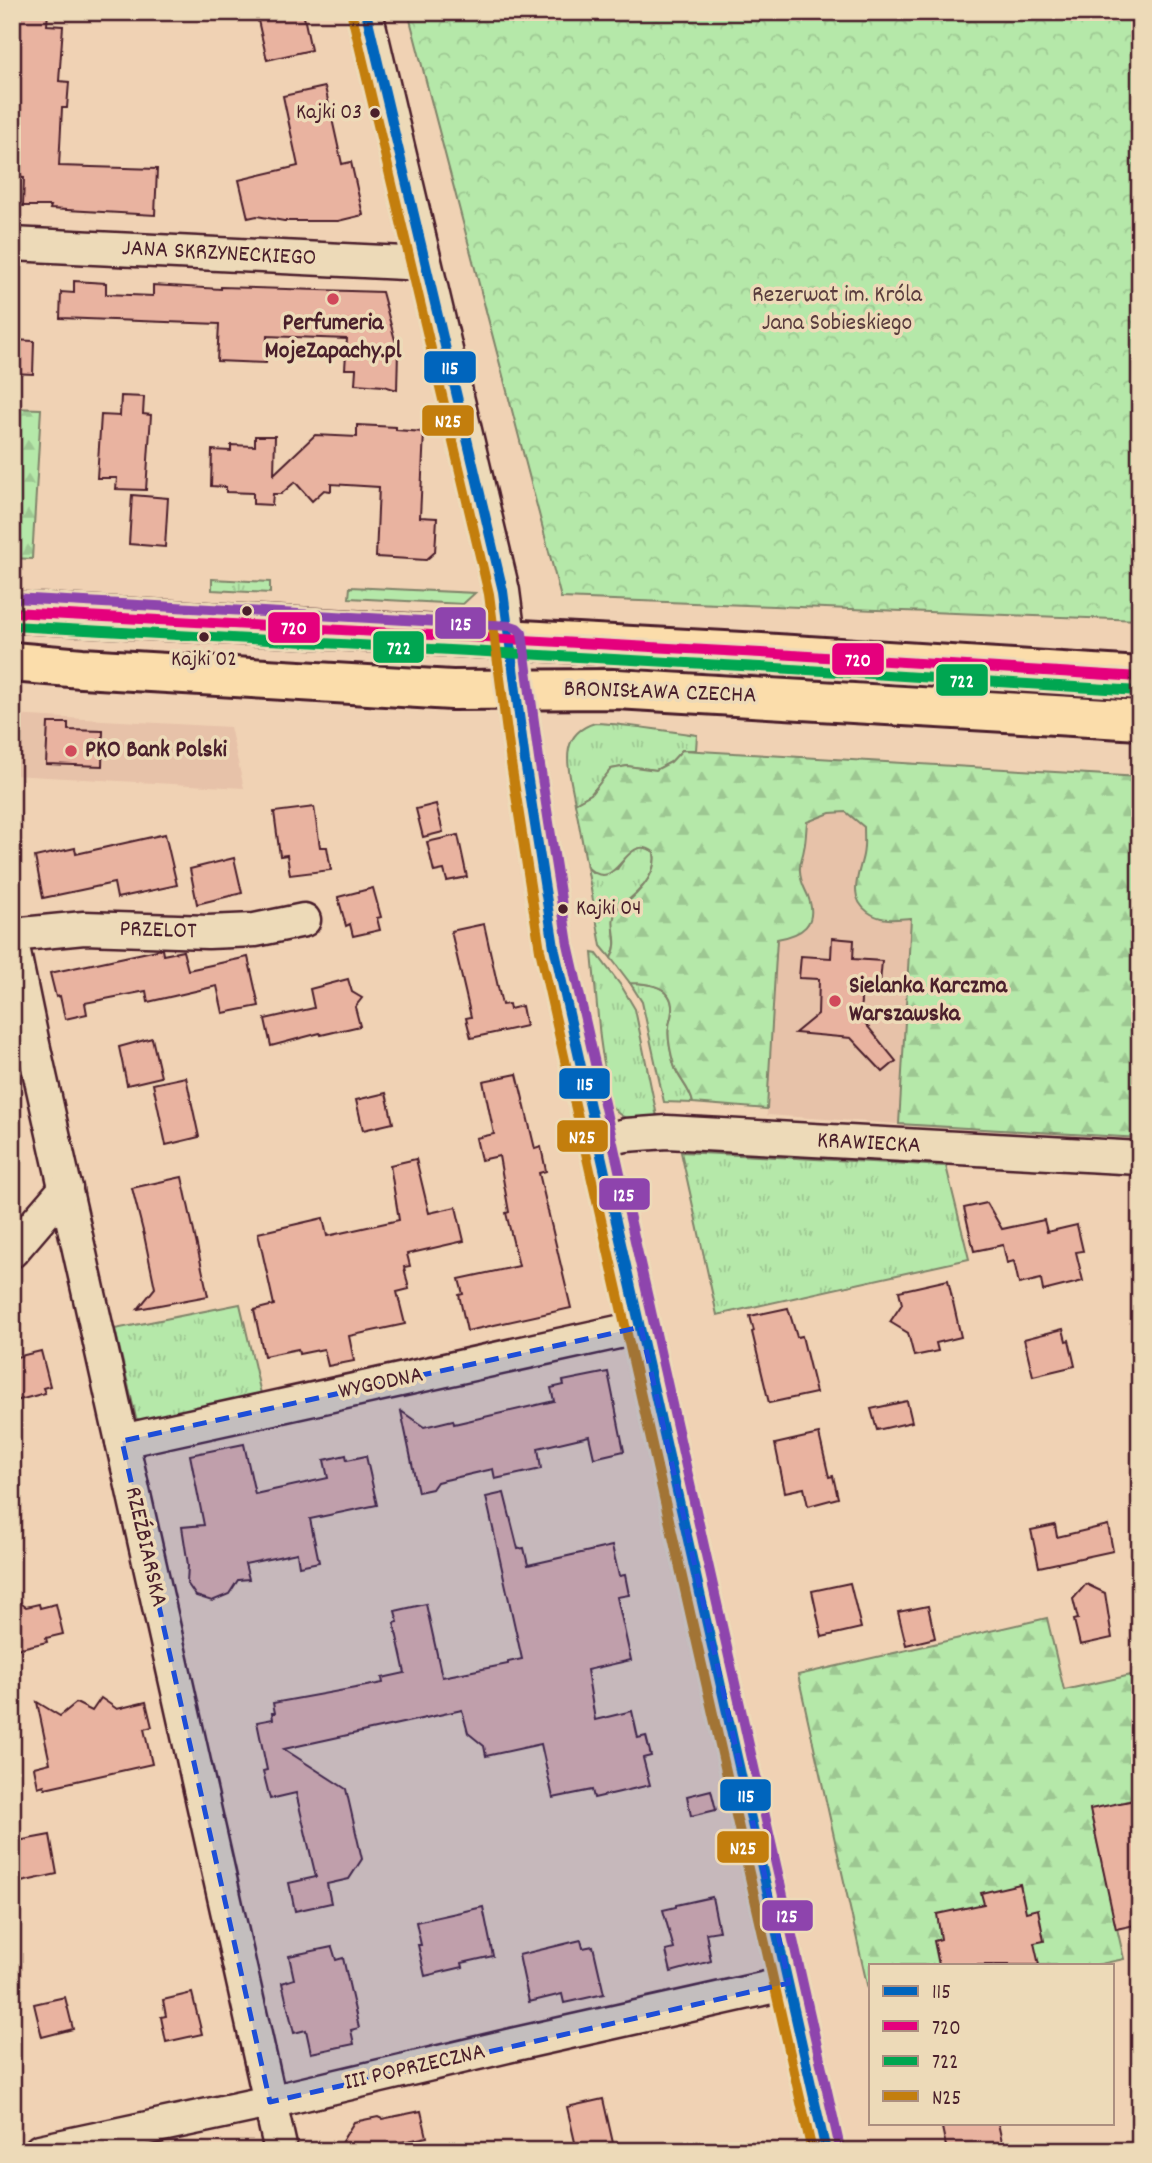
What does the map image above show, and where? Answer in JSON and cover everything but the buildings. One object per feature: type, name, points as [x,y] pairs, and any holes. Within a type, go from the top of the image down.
[{"type":"main road","name":"BRONISŁAWA CZECHA","points":[[12,612],[774,653],[1140,677]]},
{"type":"main road","name":"BRONISŁAWA CZECHA","points":[[12,662],[452,690],[617,689],[1140,720]]},
{"type":"street","points":[[366,12],[503,591],[554,947],[827,2151]]},
{"type":"street","name":"JANA SKRZYNECKIEGO","points":[[12,244],[425,264]]},
{"type":"street","name":"PRZELOT","points":[[12,935],[84,928],[208,932],[255,930],[304,920]]},
{"type":"street","name":"RZEŹBIARSKA","points":[[12,943],[281,2151]]},
{"type":"street","name":"KRAWIECKA","points":[[599,1142],[635,1134],[667,1132],[1140,1158]]},
{"type":"street","points":[[12,1251],[66,1188]]},
{"type":"street","name":"WYGODNA","points":[[122,1441],[641,1328]]},
{"type":"street","name":"III POPRZECZNA","points":[[40,2151],[270,2102],[789,1983]]},
{"type":"highlighted area","points":[[641,1327],[789,1983],[270,2102],[122,1441]]},
{"type":"shaded area","points":[[12,715],[230,727],[244,788],[12,775]]},
{"type":"shaded area","points":[[787,756],[919,764],[899,1124],[767,1115]]},
{"type":"green space","name":"Rezerwat im. Króla Jana Sobieskiego","points":[[408,12],[1140,12],[1140,620],[561,598]]},
{"type":"green space","points":[[12,408],[41,409],[32,559],[12,558]]},
{"type":"green space","points":[[212,579],[270,582],[270,593],[212,590]]},
{"type":"green space","points":[[350,587],[475,593],[463,604],[349,598]]},
{"type":"green space","points":[[595,723],[697,735],[696,750],[682,750],[671,762],[656,770],[627,766],[612,769],[591,794],[575,803],[568,756],[570,745],[574,736]]},
{"type":"green space","points":[[682,750],[1140,777],[1140,1138],[899,1124],[911,918],[884,919],[868,912],[858,900],[856,885],[864,851],[864,827],[846,812],[830,813],[807,822],[800,868],[811,914],[806,927],[794,935],[777,939],[767,1109],[693,1103],[672,1056],[669,1031],[672,1003],[669,996],[652,985],[630,983],[611,958],[615,944],[614,915],[648,878],[654,865],[654,852],[644,848],[635,850],[614,870],[607,874],[598,874],[587,867],[575,803],[591,794],[611,769],[627,766],[656,770],[671,762]]},
{"type":"green space","points":[[638,847],[646,847],[654,852],[653,869],[645,884],[619,907],[614,924],[615,947],[611,958],[601,946],[587,867],[592,872],[617,869],[629,853]]},
{"type":"green space","points":[[592,953],[597,954],[635,1009],[658,1121],[624,1117],[609,1102]]},
{"type":"green space","points":[[630,983],[652,985],[669,996],[672,1003],[669,1041],[672,1056],[693,1103],[664,1102],[642,1002]]},
{"type":"green space","points":[[681,1152],[946,1166],[969,1259],[717,1315]]},
{"type":"green space","points":[[240,1304],[262,1398],[146,1424],[136,1418],[115,1329]]},
{"type":"green space","points":[[1047,1618],[1064,1690],[1140,1673],[1140,1798],[1090,1810],[1124,1959],[1101,1964],[869,1964],[869,1994],[798,1675]]},
{"type":"transit line","name":"115","points":[[366,12],[503,591],[525,761],[554,947],[826,2151]]},
{"type":"transit line","name":"N25","points":[[352,15],[489,594],[511,763],[540,950],[812,2151]]},
{"type":"transit line","name":"125","points":[[13,598],[511,626],[522,633],[568,944],[840,2148]]},
{"type":"transit line","name":"720","points":[[12,612],[761,653],[1140,677]]},
{"type":"transit line","name":"722","points":[[12,626],[760,667],[1139,691]]},
{"type":"place","name":"Kajki 03","points":[[375,113]]},
{"type":"place","name":"Perfumeria MojeZapachy.pl","points":[[333,299]]},
{"type":"place","name":"Kajki 02","points":[[204,637]]},
{"type":"place","name":"PKO Bank Polski","points":[[71,751]]},
{"type":"place","name":"Kajki 04","points":[[563,909]]},
{"type":"place","name":"Sielanka Karczma Warszawska","points":[[835,1001]]}]
